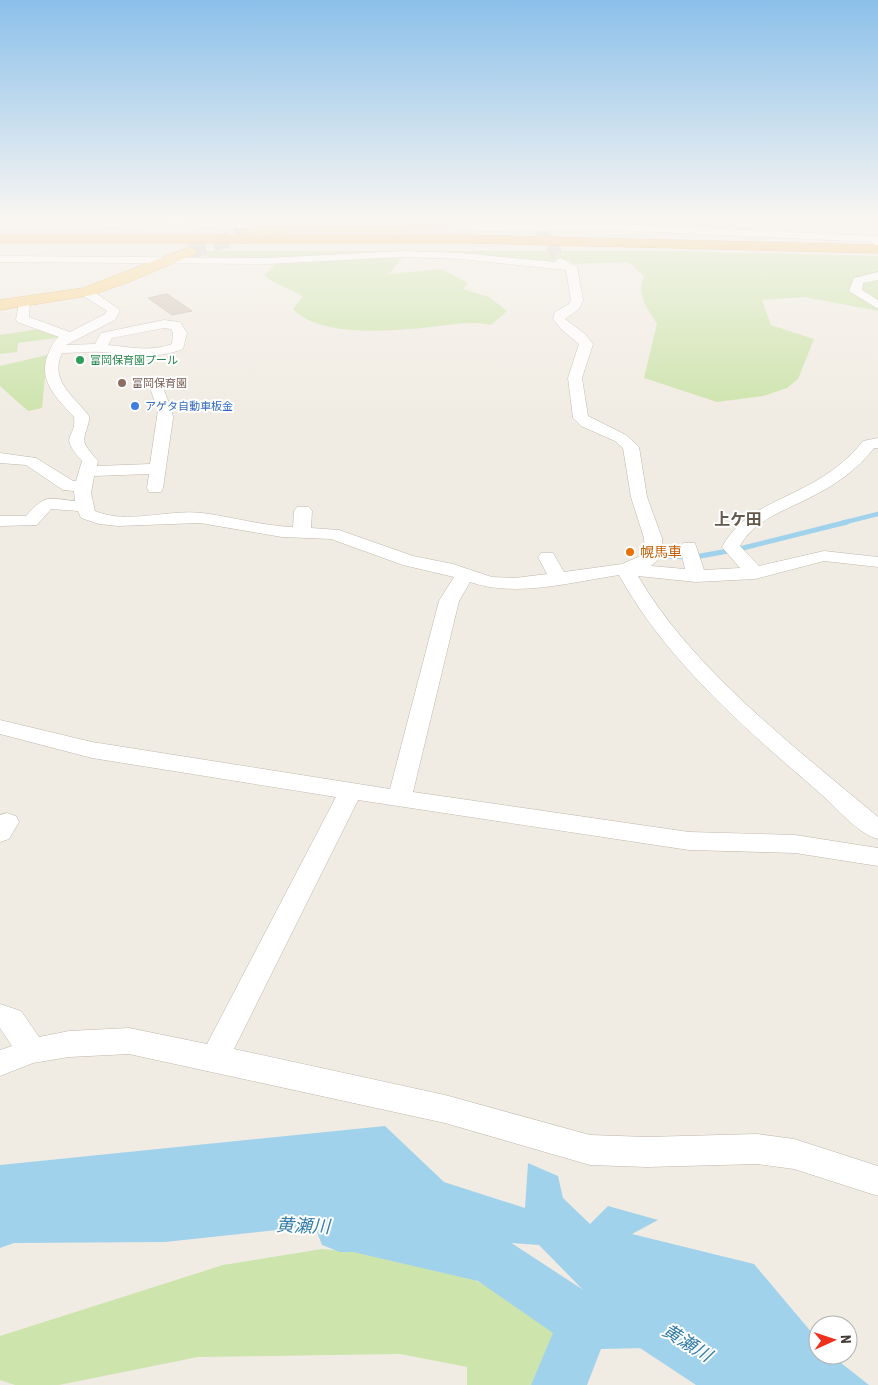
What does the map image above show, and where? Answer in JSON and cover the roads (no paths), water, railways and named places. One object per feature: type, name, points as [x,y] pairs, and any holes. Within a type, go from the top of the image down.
[{"type":"main road","points":[[0,305],[86,292],[114,282]]},
{"type":"street","points":[[575,282],[577,300],[575,306],[560,315],[559,319],[564,327],[584,338],[586,344],[575,378],[581,418],[603,432],[626,440],[631,447],[635,478],[641,503],[650,525],[655,549],[654,555],[648,560],[625,569]]},
{"type":"street","points":[[858,282],[855,291],[878,305]]},
{"type":"street","points":[[86,292],[109,305],[114,310],[113,313],[110,317],[61,341],[51,370],[53,382],[81,416],[82,422],[76,438],[78,447],[90,461],[85,479],[84,507],[86,514],[110,520],[148,521],[200,518],[264,530],[332,534],[409,561],[446,568],[498,584],[515,584],[625,569],[696,576],[755,573],[824,556],[878,562]]},
{"type":"street","points":[[24,302],[22,319],[70,336]]},
{"type":"street","points":[[58,349],[100,348],[129,352],[171,349],[178,346],[180,333],[175,324],[164,324],[109,334],[100,348]]},
{"type":"street","points":[[155,488],[165,418],[165,410],[158,392]]},
{"type":"street","points":[[755,573],[734,552],[731,547],[734,538],[749,523],[813,490],[857,459],[870,444],[878,442]]},
{"type":"street","points":[[0,458],[30,461],[69,486],[85,479],[158,469]]},
{"type":"street","points":[[0,521],[31,522],[46,503],[84,507]]},
{"type":"street","points":[[302,532],[303,511]]},
{"type":"street","points":[[689,547],[696,576]]},
{"type":"street","points":[[547,557],[558,578]]},
{"type":"street","points":[[625,569],[647,607],[693,660],[771,739],[878,830]]},
{"type":"street","points":[[400,797],[449,601],[466,574]]},
{"type":"street","points":[[0,726],[92,750],[351,791],[688,841],[794,844],[878,858]]},
{"type":"street","points":[[215,1058],[351,791]]},
{"type":"street","points":[[0,1016],[11,1020],[32,1051]]},
{"type":"street","points":[[0,1063],[32,1051],[69,1044],[129,1041],[215,1058],[444,1109],[590,1150],[647,1152],[757,1149],[794,1154],[878,1181]]},
{"type":"water","points":[[385,1126],[444,1182],[525,1208],[528,1163],[558,1176],[563,1198],[590,1224],[608,1206],[658,1220],[632,1234],[754,1264],[808,1328],[808,1365],[844,1365],[869,1385],[696,1385],[640,1348],[539,1245],[383,1234],[314,1226],[165,1242],[14,1243],[0,1248],[0,1165]]},
{"type":"waterway","points":[[842,523],[878,514]]},
{"type":"waterway","points":[[661,556],[695,557],[739,549],[847,522]]},
{"type":"waterway","name":"黄瀬川","points":[[340,1227],[353,1227],[489,1258],[584,1322]]},
{"type":"waterway","name":"黄瀬川","points":[[584,1322],[653,1321],[659,1325]]},
{"type":"waterway","name":"黄瀬川","points":[[559,1385],[584,1322]]},
{"type":"place","name":"富岡保育園プール","points":[[80,360]]},
{"type":"place","name":"富岡保育園","points":[[122,383]]},
{"type":"place","name":"アゲタ自動車板金","points":[[135,406]]},
{"type":"place","name":"幌馬車","points":[[630,552]]},
{"type":"district","name":"上ケ田","points":[[738,519]]}]
